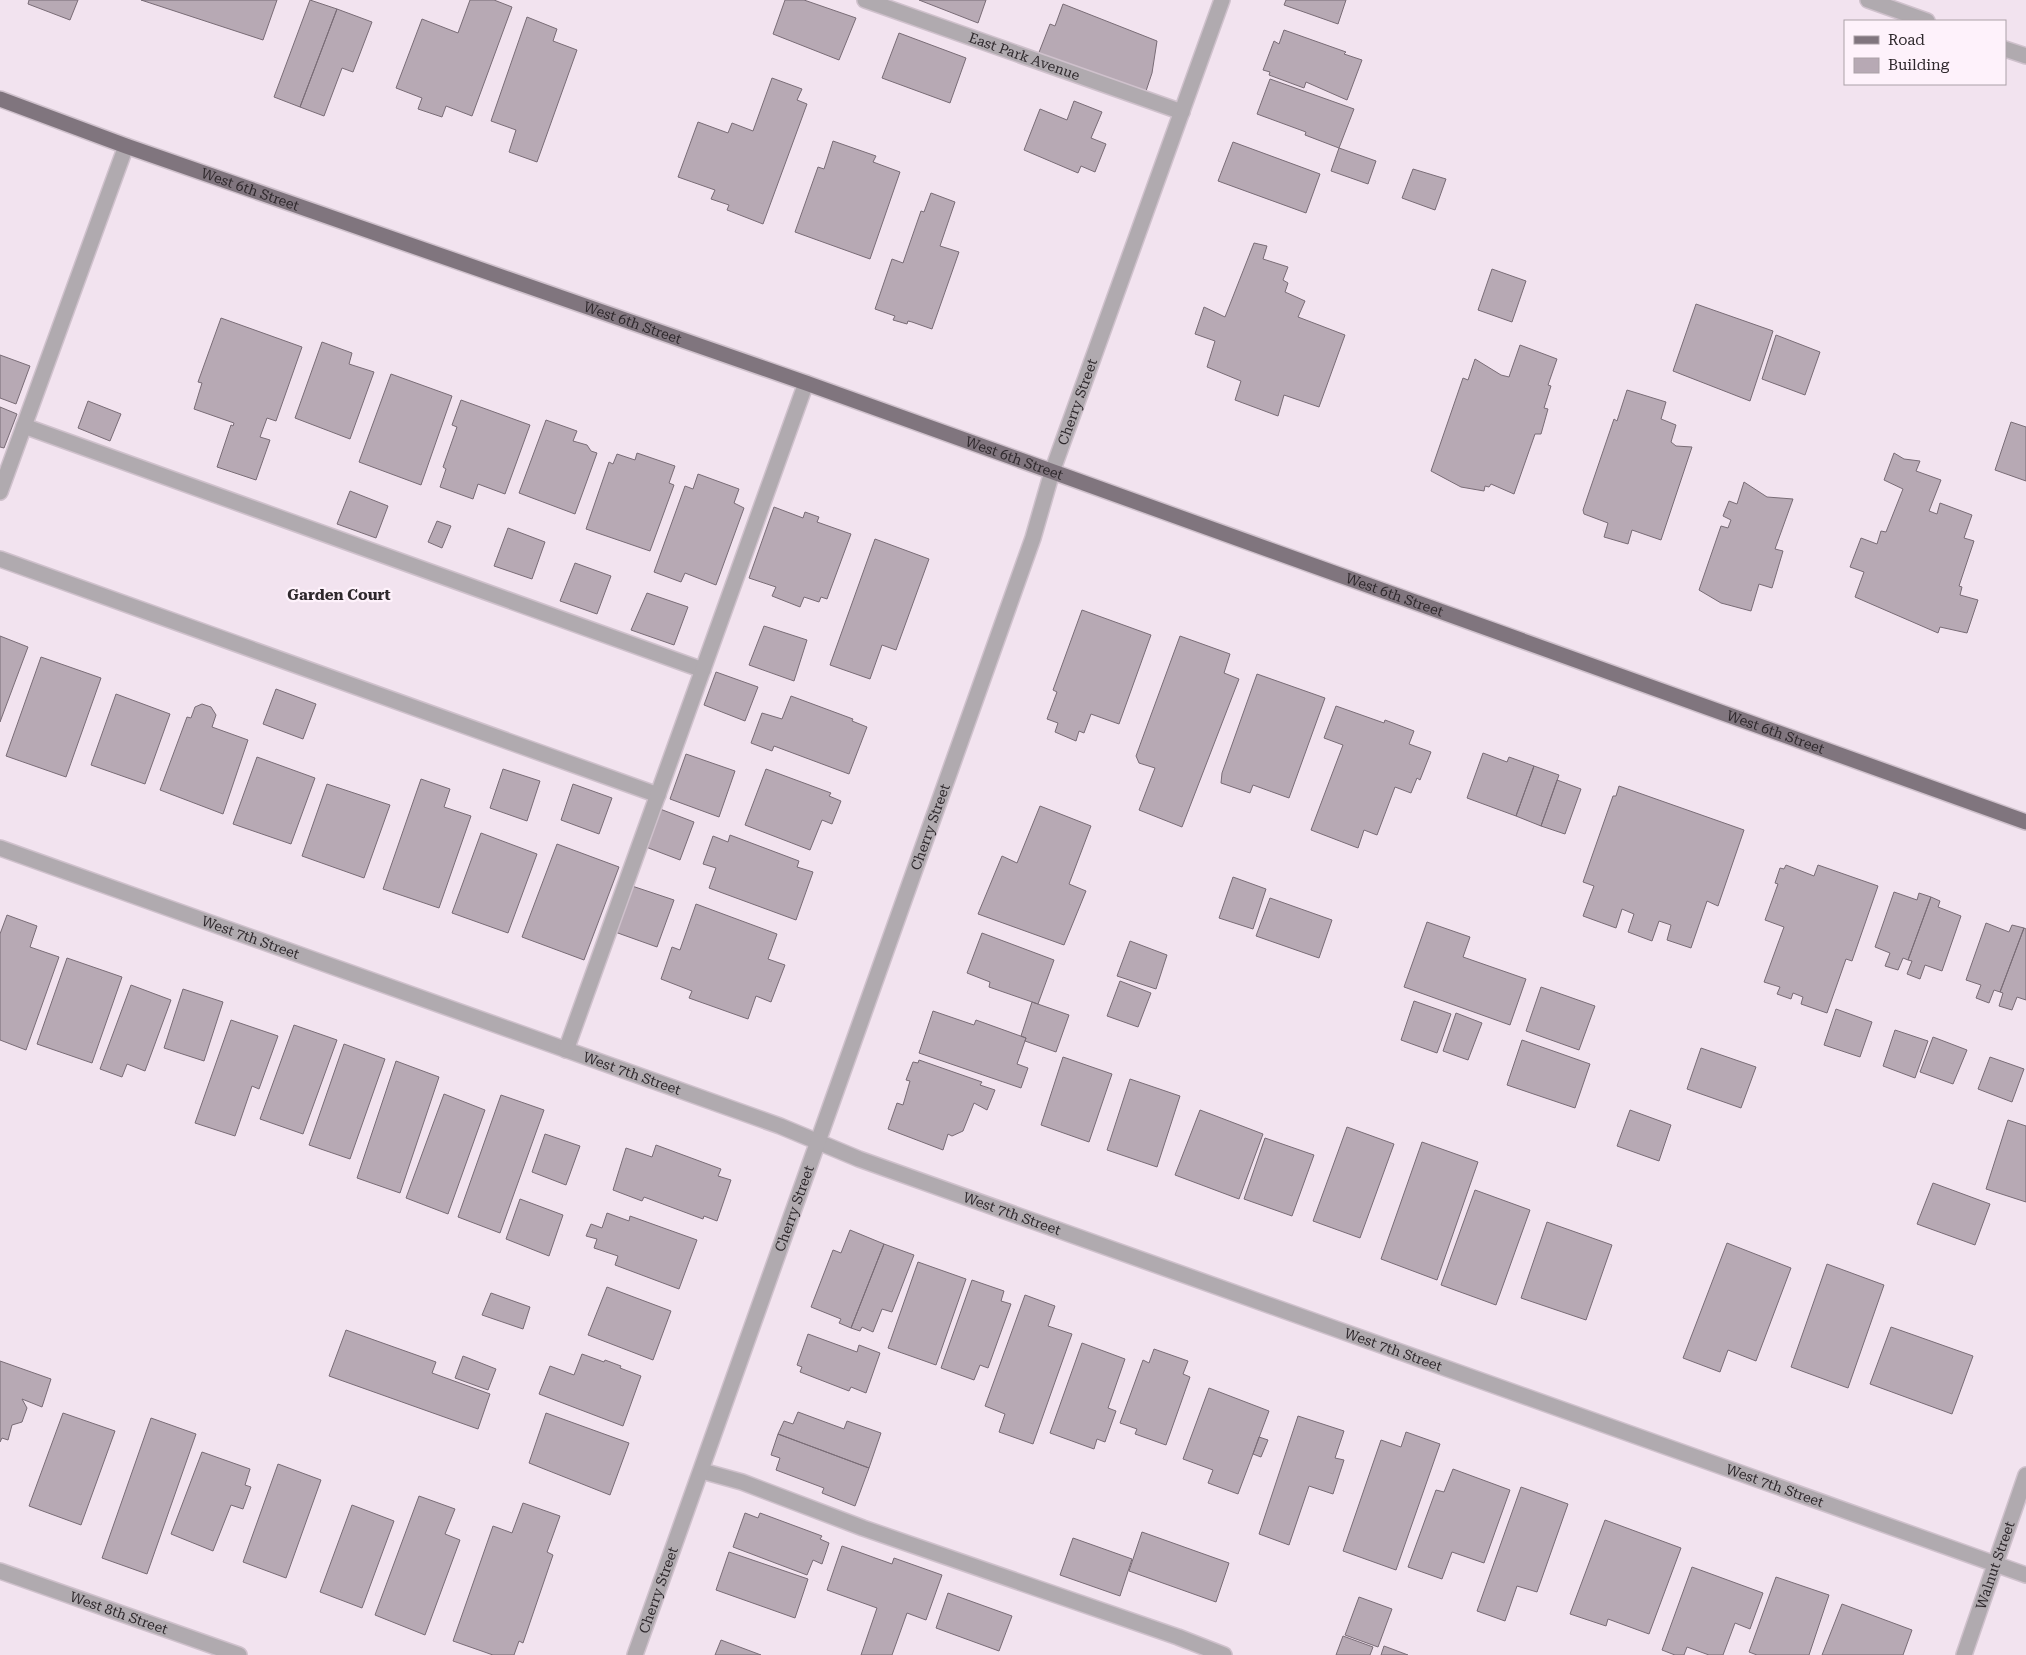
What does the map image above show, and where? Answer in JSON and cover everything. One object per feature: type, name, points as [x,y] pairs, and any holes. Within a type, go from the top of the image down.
[{"type":"main road","name":"West 6th Street","points":[[0,99],[126,146],[806,383],[2026,822]]},
{"type":"street","name":"East Park Avenue","points":[[866,0],[1182,112]]},
{"type":"street","name":"Cherry Street","points":[[635,1655],[1033,538],[1052,472],[1222,0]]},
{"type":"street","points":[[1868,0],[1924,20]]},
{"type":"street","points":[[2006,49],[2026,56]]},
{"type":"street","points":[[0,492],[126,146]]},
{"type":"street","points":[[566,1050],[806,383]]},
{"type":"street","points":[[24,426],[703,670]]},
{"type":"street","points":[[0,559],[658,795]]},
{"type":"street","name":"West 7th Street","points":[[0,848],[566,1050],[896,1172],[2026,1575]]},
{"type":"street","points":[[702,1470],[742,1482],[863,1528],[1224,1655]]},
{"type":"street","name":"Walnut Street","points":[[1964,1655],[2026,1475]]},
{"type":"street","name":"West 8th Street","points":[[0,1571],[239,1655]]},
{"type":"building","points":[[29,0],[78,0],[70,20],[28,4]]},
{"type":"building","points":[[141,0],[277,0],[263,40]]},
{"type":"building","points":[[310,0],[337,9],[300,107],[274,97]]},
{"type":"building","points":[[470,0],[494,0],[512,7],[472,116],[446,106],[442,117],[418,109],[422,98],[396,88],[422,19],[458,33]]},
{"type":"building","points":[[785,0],[804,0],[856,18],[839,60],[773,34]]},
{"type":"building","points":[[919,0],[986,0],[978,23]]},
{"type":"building","points":[[1286,0],[1346,0],[1338,24],[1284,5]]},
{"type":"building","points":[[1063,4],[1157,41],[1152,73],[1145,94],[1038,55],[1050,24],[1055,26]]},
{"type":"building","points":[[337,9],[372,22],[353,72],[342,68],[324,116],[300,107]]},
{"type":"building","points":[[527,17],[557,29],[553,41],[577,50],[537,162],[509,152],[516,130],[491,121]]},
{"type":"building","points":[[1284,30],[1346,52],[1344,54],[1362,60],[1347,100],[1306,82],[1304,88],[1269,75],[1270,72],[1263,70],[1274,41],[1279,44]]},
{"type":"building","points":[[899,33],[966,58],[950,103],[882,78]]},
{"type":"building","points":[[772,78],[802,89],[797,100],[807,104],[763,224],[727,210],[729,205],[711,199],[715,190],[678,177],[698,122],[728,133],[732,123],[753,131]]},
{"type":"building","points":[[1270,79],[1354,109],[1339,148],[1305,135],[1306,132],[1257,114]]},
{"type":"building","points":[[1074,101],[1102,112],[1091,138],[1106,144],[1095,172],[1081,166],[1078,173],[1024,150],[1040,109],[1067,120]]},
{"type":"building","points":[[833,141],[876,156],[873,162],[900,172],[870,259],[795,232],[818,167],[824,169]]},
{"type":"building","points":[[1233,142],[1320,174],[1306,213],[1218,181]]},
{"type":"building","points":[[1339,148],[1376,161],[1368,184],[1331,171]]},
{"type":"building","points":[[1413,169],[1446,179],[1435,210],[1402,198]]},
{"type":"building","points":[[931,193],[955,202],[940,246],[959,252],[932,329],[908,321],[907,324],[893,320],[895,316],[875,309],[892,259],[903,263],[921,211],[924,212]]},
{"type":"building","points":[[1254,243],[1267,246],[1263,259],[1288,267],[1283,280],[1288,283],[1285,292],[1305,301],[1298,317],[1345,335],[1319,407],[1284,395],[1278,416],[1235,400],[1241,381],[1207,367],[1215,341],[1195,334],[1204,307],[1225,317]]},
{"type":"building","points":[[1492,269],[1526,281],[1512,322],[1478,310]]},
{"type":"building","points":[[1696,304],[1773,331],[1750,401],[1673,371]]},
{"type":"building","points":[[221,318],[302,347],[276,421],[267,418],[260,437],[270,440],[256,480],[217,467],[231,425],[233,426],[234,423],[194,409],[202,383],[198,382]]},
{"type":"building","points":[[1776,335],[1820,352],[1805,395],[1762,379]]},
{"type":"building","points":[[322,342],[352,353],[349,364],[374,372],[350,439],[295,418]]},
{"type":"building","points":[[1520,345],[1557,359],[1548,385],[1551,386],[1544,408],[1548,409],[1541,434],[1535,434],[1514,494],[1491,484],[1489,487],[1485,486],[1484,491],[1461,487],[1431,471],[1463,378],[1468,380],[1475,359],[1501,375],[1509,377]]},
{"type":"building","points":[[0,355],[30,366],[16,404],[0,398]]},
{"type":"building","points":[[391,374],[452,396],[421,485],[359,462]]},
{"type":"building","points":[[1627,390],[1666,402],[1661,419],[1676,425],[1671,442],[1676,446],[1692,447],[1661,540],[1632,530],[1628,544],[1604,537],[1608,523],[1584,514],[1583,510],[1614,419],[1617,421]]},
{"type":"building","points":[[461,400],[530,425],[505,494],[478,484],[473,499],[440,487],[446,469],[443,467],[457,427],[452,425]]},
{"type":"building","points":[[88,401],[121,414],[110,441],[78,428]]},
{"type":"building","points":[[0,407],[17,414],[4,448],[0,447]]},
{"type":"building","points":[[546,420],[577,431],[573,441],[587,445],[591,451],[597,453],[575,514],[519,493]]},
{"type":"building","points":[[2011,422],[2026,427],[2026,481],[1995,470]]},
{"type":"building","points":[[637,453],[675,466],[669,483],[674,485],[650,551],[586,529],[609,462],[613,464],[617,454],[635,460]]},
{"type":"building","points":[[1894,453],[1904,459],[1920,461],[1916,471],[1941,480],[1929,511],[1937,514],[1940,503],[1972,515],[1964,538],[1974,541],[1959,586],[1962,587],[1960,595],[1978,600],[1967,633],[1940,627],[1938,633],[1855,597],[1864,572],[1850,567],[1861,538],[1877,544],[1881,531],[1886,532],[1903,489],[1884,480]]},
{"type":"building","points":[[698,474],[739,489],[734,503],[744,508],[716,585],[685,573],[681,582],[654,572],[685,486],[693,489]]},
{"type":"building","points":[[1744,482],[1767,497],[1793,499],[1775,549],[1783,551],[1772,588],[1759,584],[1751,611],[1721,603],[1699,590],[1721,526],[1728,528],[1731,520],[1723,516],[1729,501],[1737,504]]},
{"type":"building","points":[[350,491],[388,506],[376,538],[337,524]]},
{"type":"building","points":[[774,507],[803,518],[805,512],[819,517],[817,522],[851,534],[827,599],[821,597],[819,602],[804,597],[800,607],[772,596],[776,587],[749,578]]},
{"type":"building","points":[[437,521],[451,526],[442,548],[428,542]]},
{"type":"building","points":[[508,528],[545,542],[532,579],[494,566]]},
{"type":"building","points":[[875,539],[929,559],[896,650],[882,645],[870,679],[830,665]]},
{"type":"building","points":[[575,563],[611,576],[597,614],[560,601]]},
{"type":"building","points":[[647,593],[688,607],[674,645],[631,630]]},
{"type":"building","points":[[1082,610],[1151,635],[1119,724],[1091,714],[1084,733],[1079,731],[1076,741],[1055,732],[1058,723],[1047,719],[1057,692],[1053,690]]},
{"type":"building","points":[[764,626],[807,640],[794,681],[749,665]]},
{"type":"building","points":[[0,636],[28,647],[0,722]]},
{"type":"building","points":[[1180,636],[1230,654],[1224,673],[1239,679],[1182,827],[1139,810],[1155,768],[1139,763],[1136,756]]},
{"type":"building","points":[[41,657],[101,678],[66,777],[6,756]]},
{"type":"building","points":[[716,672],[758,687],[745,721],[704,705]]},
{"type":"building","points":[[1257,674],[1325,698],[1289,798],[1253,785],[1250,793],[1221,783],[1222,773]]},
{"type":"building","points":[[276,689],[316,704],[303,739],[263,724]]},
{"type":"building","points":[[116,694],[170,714],[145,784],[91,765]]},
{"type":"building","points":[[791,696],[853,719],[852,721],[867,727],[849,774],[774,746],[772,751],[751,743],[762,713],[782,719]]},
{"type":"building","points":[[202,704],[211,707],[216,715],[212,727],[248,740],[223,814],[160,790],[187,717],[191,718],[195,707]]},
{"type":"building","points":[[1336,706],[1384,723],[1385,720],[1414,731],[1409,744],[1431,752],[1420,780],[1417,778],[1411,793],[1395,787],[1377,835],[1364,830],[1358,848],[1311,830],[1343,745],[1324,738]]},
{"type":"building","points":[[1483,753],[1507,762],[1509,757],[1534,766],[1516,816],[1467,798]]},
{"type":"building","points":[[686,754],[735,771],[719,817],[670,799]]},
{"type":"building","points":[[257,757],[315,778],[291,844],[233,824]]},
{"type":"building","points":[[1534,766],[1559,775],[1541,826],[1516,816]]},
{"type":"building","points":[[503,769],[540,781],[527,821],[490,808]]},
{"type":"building","points":[[766,769],[831,793],[829,796],[841,801],[832,824],[822,820],[810,850],[745,825]]},
{"type":"building","points":[[421,779],[450,789],[444,807],[471,816],[439,908],[383,889]]},
{"type":"building","points":[[1557,780],[1581,789],[1565,834],[1541,826]]},
{"type":"building","points":[[327,784],[390,805],[364,878],[302,856]]},
{"type":"building","points":[[573,784],[612,798],[599,834],[561,820]]},
{"type":"building","points":[[1619,786],[1744,830],[1718,906],[1707,901],[1691,948],[1667,940],[1671,925],[1659,921],[1652,941],[1628,932],[1634,914],[1622,909],[1616,928],[1583,916],[1594,886],[1583,882],[1613,796],[1616,796]]},
{"type":"building","points":[[1040,806],[1091,826],[1069,884],[1086,891],[1064,945],[978,914],[1002,856],[1017,863]]},
{"type":"building","points":[[660,809],[694,822],[680,860],[646,847]]},
{"type":"building","points":[[481,833],[537,854],[508,933],[452,913]]},
{"type":"building","points":[[730,835],[799,861],[797,867],[813,872],[796,920],[709,888],[716,868],[703,864],[713,836],[728,842]]},
{"type":"building","points":[[557,844],[619,867],[584,960],[522,937]]},
{"type":"building","points":[[1786,865],[1814,876],[1818,865],[1878,886],[1852,961],[1846,959],[1827,1013],[1801,1004],[1803,997],[1793,993],[1791,999],[1777,994],[1780,987],[1764,982],[1784,927],[1765,920],[1778,884],[1775,883],[1780,868],[1784,869]]},
{"type":"building","points":[[1233,877],[1266,889],[1253,929],[1219,918]]},
{"type":"building","points":[[632,886],[674,900],[657,947],[615,932]]},
{"type":"building","points":[[1894,892],[1917,900],[1919,893],[1931,897],[1908,960],[1903,958],[1898,970],[1885,966],[1890,953],[1875,947]]},
{"type":"building","points":[[1931,897],[1940,901],[1938,907],[1961,916],[1942,971],[1925,965],[1920,979],[1907,974],[1912,961],[1908,960]]},
{"type":"building","points":[[1270,898],[1332,920],[1319,958],[1256,936]]},
{"type":"building","points":[[696,904],[777,934],[768,959],[785,965],[771,1002],[756,996],[748,1019],[689,998],[692,991],[661,979],[672,947],[680,950]]},
{"type":"building","points":[[7,915],[37,926],[30,947],[59,957],[26,1050],[0,1040],[0,934]]},
{"type":"building","points":[[1427,922],[1470,937],[1463,957],[1526,979],[1510,1025],[1404,987]]},
{"type":"building","points":[[1986,923],[2009,932],[2012,925],[2024,928],[2000,992],[1994,990],[1989,1003],[1976,998],[1981,985],[1966,980]]},
{"type":"building","points":[[2024,928],[2026,929],[2026,1000],[2017,997],[2012,1010],[1999,1006],[2003,993],[2000,992]]},
{"type":"building","points":[[982,933],[1054,960],[1038,1004],[989,987],[990,982],[967,973]]},
{"type":"building","points":[[1130,941],[1167,955],[1156,989],[1117,976]]},
{"type":"building","points":[[67,958],[122,977],[92,1063],[37,1044]]},
{"type":"building","points":[[1120,981],[1151,993],[1138,1027],[1107,1016]]},
{"type":"building","points":[[131,985],[171,1000],[145,1071],[127,1064],[122,1077],[100,1069]]},
{"type":"building","points":[[1541,987],[1595,1006],[1579,1050],[1526,1031]]},
{"type":"building","points":[[183,989],[223,1002],[204,1061],[164,1048]]},
{"type":"building","points":[[1414,1001],[1451,1014],[1437,1053],[1401,1040]]},
{"type":"building","points":[[1032,1002],[1069,1015],[1056,1052],[1025,1041],[1026,1038],[1021,1036]]},
{"type":"building","points":[[1836,1009],[1872,1022],[1860,1057],[1824,1045]]},
{"type":"building","points":[[933,1011],[974,1025],[976,1020],[1026,1038],[1017,1064],[1028,1068],[1021,1088],[919,1053]]},
{"type":"building","points":[[1456,1013],[1482,1023],[1468,1060],[1443,1051]]},
{"type":"building","points":[[231,1020],[278,1036],[259,1089],[252,1086],[235,1136],[195,1123]]},
{"type":"building","points":[[294,1025],[337,1040],[303,1134],[260,1119]]},
{"type":"building","points":[[1895,1030],[1928,1041],[1915,1078],[1883,1066]]},
{"type":"building","points":[[1933,1037],[1967,1050],[1953,1084],[1920,1072]]},
{"type":"building","points":[[1522,1040],[1590,1064],[1575,1108],[1507,1085]]},
{"type":"building","points":[[344,1044],[385,1059],[350,1159],[309,1145]]},
{"type":"building","points":[[1701,1048],[1756,1067],[1741,1108],[1687,1089]]},
{"type":"building","points":[[1063,1057],[1112,1074],[1089,1142],[1041,1125]]},
{"type":"building","points":[[1990,1057],[2024,1069],[2012,1102],[1978,1089]]},
{"type":"building","points":[[919,1060],[982,1082],[980,1085],[995,1090],[987,1110],[974,1103],[963,1131],[952,1136],[948,1134],[943,1150],[888,1129],[897,1103],[903,1105],[910,1081],[906,1080],[913,1062],[918,1063]]},
{"type":"building","points":[[396,1061],[439,1077],[400,1193],[357,1178]]},
{"type":"building","points":[[1130,1079],[1180,1096],[1157,1167],[1107,1150]]},
{"type":"building","points":[[444,1094],[485,1110],[448,1214],[406,1198]]},
{"type":"building","points":[[501,1095],[544,1110],[500,1233],[458,1217]]},
{"type":"building","points":[[1200,1110],[1263,1134],[1239,1199],[1175,1175]]},
{"type":"building","points":[[1630,1110],[1671,1125],[1659,1161],[1617,1146]]},
{"type":"building","points":[[2008,1120],[2026,1126],[2026,1202],[1986,1189]]},
{"type":"building","points":[[1347,1127],[1394,1144],[1360,1238],[1313,1221]]},
{"type":"building","points":[[545,1134],[580,1146],[566,1185],[532,1172]]},
{"type":"building","points":[[1265,1138],[1314,1155],[1292,1216],[1244,1199]]},
{"type":"building","points":[[1422,1142],[1478,1162],[1437,1280],[1381,1259]]},
{"type":"building","points":[[656,1145],[721,1169],[718,1176],[731,1180],[717,1221],[704,1216],[703,1219],[644,1197],[642,1201],[613,1190],[626,1148],[652,1157]]},
{"type":"building","points":[[1933,1183],[1990,1204],[1975,1245],[1917,1224]]},
{"type":"building","points":[[1475,1190],[1530,1210],[1496,1305],[1441,1285]]},
{"type":"building","points":[[520,1199],[563,1215],[549,1256],[506,1239]]},
{"type":"building","points":[[607,1213],[629,1221],[630,1216],[697,1240],[679,1289],[615,1265],[618,1256],[594,1248],[597,1239],[586,1236],[591,1224],[602,1228]]},
{"type":"building","points":[[1547,1222],[1612,1245],[1586,1320],[1521,1298]]},
{"type":"building","points":[[850,1230],[884,1244],[851,1328],[839,1323],[841,1319],[811,1307],[833,1250],[841,1253]]},
{"type":"building","points":[[1727,1243],[1791,1268],[1756,1361],[1728,1350],[1720,1372],[1683,1358]]},
{"type":"building","points":[[884,1244],[914,1255],[892,1312],[882,1309],[873,1332],[862,1327],[860,1331],[851,1328]]},
{"type":"building","points":[[918,1262],[966,1279],[936,1365],[888,1348]]},
{"type":"building","points":[[1827,1264],[1884,1285],[1848,1388],[1791,1367]]},
{"type":"building","points":[[972,1280],[1004,1291],[1001,1301],[1011,1304],[988,1368],[980,1365],[974,1380],[941,1368]]},
{"type":"building","points":[[607,1287],[671,1311],[653,1360],[588,1335]]},
{"type":"building","points":[[491,1293],[530,1307],[523,1329],[482,1315]]},
{"type":"building","points":[[1025,1295],[1055,1306],[1048,1326],[1072,1334],[1033,1444],[999,1432],[1005,1414],[985,1406]]},
{"type":"building","points":[[1891,1327],[1973,1356],[1952,1414],[1870,1384]]},
{"type":"building","points":[[346,1330],[436,1362],[432,1373],[490,1394],[478,1429],[329,1376]]},
{"type":"building","points":[[808,1334],[857,1352],[859,1345],[880,1353],[866,1393],[851,1387],[849,1391],[800,1372],[802,1367],[797,1365]]},
{"type":"building","points":[[1082,1343],[1125,1359],[1108,1408],[1116,1411],[1105,1442],[1097,1439],[1094,1449],[1050,1433]]},
{"type":"building","points":[[1154,1349],[1188,1361],[1183,1374],[1190,1377],[1166,1445],[1135,1434],[1137,1429],[1120,1423],[1143,1360],[1149,1363]]},
{"type":"building","points":[[582,1354],[604,1362],[605,1360],[641,1376],[623,1426],[539,1394],[550,1366],[574,1375]]},
{"type":"building","points":[[463,1356],[496,1369],[488,1390],[455,1378]]},
{"type":"building","points":[[0,1361],[51,1379],[42,1407],[22,1399],[27,1408],[22,1422],[12,1425],[8,1440],[2,1438],[0,1442]]},
{"type":"building","points":[[1209,1388],[1269,1411],[1238,1494],[1208,1483],[1213,1470],[1183,1459]]},
{"type":"building","points":[[798,1412],[844,1429],[847,1421],[881,1433],[869,1468],[778,1434],[784,1421],[793,1424]]},
{"type":"building","points":[[63,1413],[115,1431],[81,1525],[29,1506]]},
{"type":"building","points":[[546,1413],[629,1443],[610,1495],[529,1463]]},
{"type":"building","points":[[1298,1416],[1344,1431],[1335,1458],[1344,1460],[1333,1494],[1309,1486],[1289,1545],[1259,1534]]},
{"type":"building","points":[[151,1418],[196,1434],[147,1574],[102,1558]]},
{"type":"building","points":[[1406,1432],[1440,1444],[1396,1570],[1343,1551],[1381,1440],[1401,1447]]},
{"type":"building","points":[[778,1434],[869,1468],[855,1506],[822,1493],[824,1488],[776,1470],[780,1458],[771,1455]]},
{"type":"building","points":[[1259,1437],[1268,1440],[1261,1457],[1253,1454]]},
{"type":"building","points":[[202,1452],[250,1469],[245,1485],[251,1487],[243,1509],[231,1505],[213,1551],[171,1534]]},
{"type":"building","points":[[278,1464],[321,1480],[286,1578],[243,1562]]},
{"type":"building","points":[[1453,1469],[1510,1490],[1484,1563],[1452,1552],[1442,1579],[1408,1567],[1436,1490],[1444,1492]]},
{"type":"building","points":[[1521,1487],[1568,1504],[1537,1592],[1517,1586],[1505,1621],[1477,1611]]},
{"type":"building","points":[[419,1496],[455,1509],[445,1534],[460,1540],[425,1635],[375,1615]]},
{"type":"building","points":[[523,1503],[560,1516],[547,1552],[553,1555],[523,1643],[519,1641],[514,1655],[493,1655],[453,1641],[493,1526],[512,1533]]},
{"type":"building","points":[[352,1505],[394,1521],[362,1608],[320,1592]]},
{"type":"building","points":[[745,1513],[758,1518],[760,1513],[822,1536],[820,1539],[829,1543],[822,1564],[813,1560],[807,1575],[733,1547]]},
{"type":"building","points":[[1605,1520],[1681,1548],[1649,1634],[1608,1619],[1606,1626],[1570,1614]]},
{"type":"building","points":[[1142,1532],[1229,1563],[1216,1602],[1129,1571]]},
{"type":"building","points":[[1073,1538],[1132,1559],[1120,1596],[1060,1575]]},
{"type":"building","points":[[842,1546],[892,1564],[894,1558],[942,1575],[926,1620],[907,1613],[892,1655],[861,1655],[877,1608],[827,1590]]},
{"type":"building","points":[[729,1552],[808,1579],[795,1618],[716,1590]]},
{"type":"building","points":[[1692,1567],[1763,1593],[1750,1629],[1735,1623],[1723,1655],[1709,1655],[1687,1647],[1684,1655],[1675,1655],[1662,1650]]},
{"type":"building","points":[[1776,1577],[1829,1595],[1809,1655],[1757,1655],[1749,1652]]},
{"type":"building","points":[[948,1593],[1012,1616],[999,1651],[936,1628]]},
{"type":"building","points":[[1359,1597],[1392,1609],[1378,1647],[1345,1635]]},
{"type":"building","points":[[1842,1604],[1912,1630],[1903,1655],[1822,1655]]},
{"type":"building","points":[[1343,1636],[1373,1647],[1370,1655],[1336,1655]]},
{"type":"building","points":[[721,1640],[761,1655],[715,1655]]},
{"type":"building","points":[[1384,1646],[1408,1655],[1381,1655]]},
{"type":"district","name":"Garden Court","points":[[339,595]]}]
